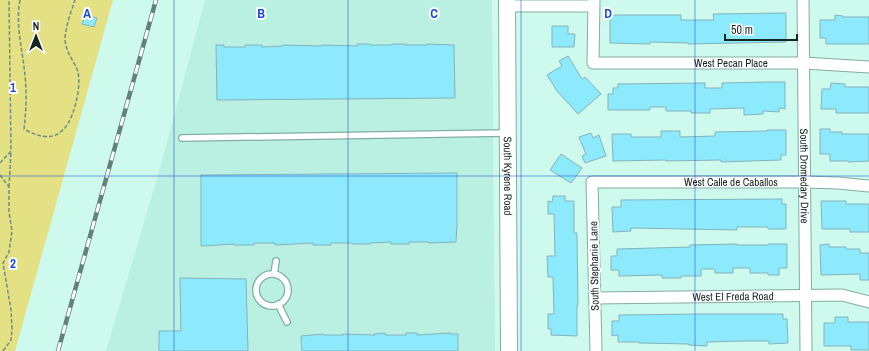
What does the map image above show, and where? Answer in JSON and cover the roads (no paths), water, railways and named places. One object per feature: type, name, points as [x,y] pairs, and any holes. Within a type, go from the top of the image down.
[{"type":"main road","name":"South Kyrene Road","points":[[507,3],[509,351]]},
{"type":"street","name":"South Dromedary Drive","points":[[803,0],[806,351]]},
{"type":"street","points":[[507,3],[594,3]]},
{"type":"street","name":"West Pecan Place","points":[[594,3],[593,63],[804,63],[869,66]]},
{"type":"street","name":"West Calle de Caballos","points":[[592,182],[805,182],[869,186]]},
{"type":"street","name":"South Stephanie Lane","points":[[592,182],[596,351]]},
{"type":"street","name":"West El Freda Road","points":[[595,298],[842,295],[869,302]]},
{"type":"lane","points":[[182,138],[508,133]]},
{"type":"lane","points":[[274,274],[276,261]]},
{"type":"lane","points":[[274,274],[285,281],[288,290],[285,298],[278,304],[268,305],[259,299],[256,289],[260,279],[264,276],[274,274]]},
{"type":"lane","points":[[278,304],[287,322]]},
{"type":"railway","points":[[58,351],[156,0]]}]
